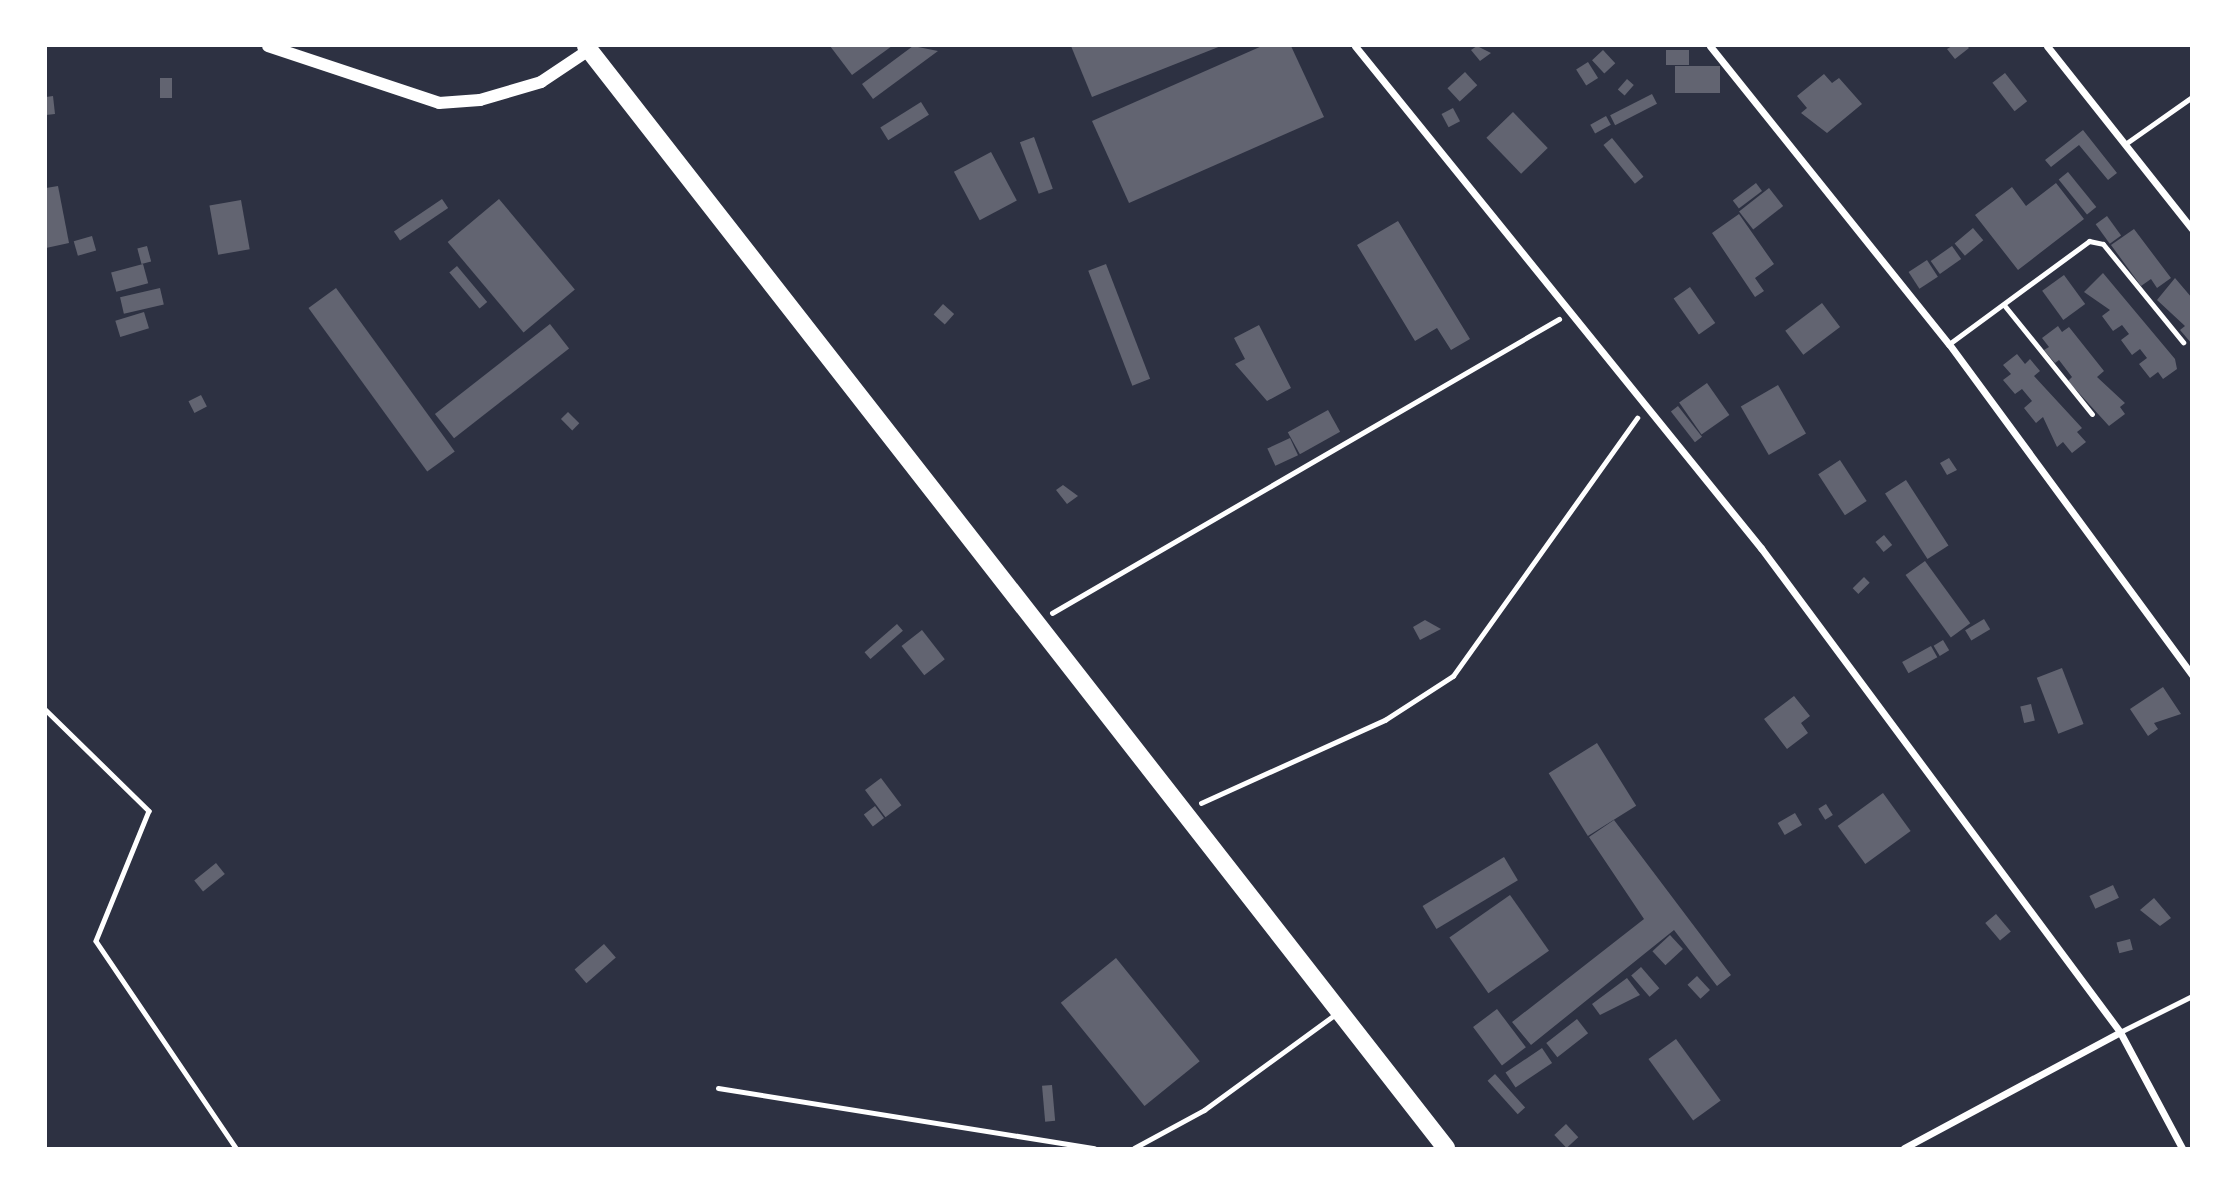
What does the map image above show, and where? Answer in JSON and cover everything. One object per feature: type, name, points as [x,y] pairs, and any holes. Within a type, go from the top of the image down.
[{"type":"main road","points":[[587,48],[1039,621],[1446,1149]]},
{"type":"street","points":[[268,46],[439,103],[480,100],[541,82],[587,48]]},
{"type":"street","points":[[1355,46],[1647,403],[2120,1032],[2182,1149]]},
{"type":"street","points":[[1710,46],[1949,344],[2192,675]]},
{"type":"street","points":[[2047,46],[2128,142],[2192,229]]},
{"type":"street","points":[[1904,1149],[2120,1032]]},
{"type":"lane","points":[[2128,142],[2192,97]]},
{"type":"lane","points":[[1949,344],[2089,241],[2104,244],[2183,342]]},
{"type":"lane","points":[[2004,305],[2092,414]]},
{"type":"lane","points":[[2120,1032],[2192,996]]},
{"type":"lane","points":[[1134,1149],[1204,1110],[1340,1011]]},
{"type":"lane","points":[[718,1088],[1094,1149]]},
{"type":"path","points":[[1039,621],[1572,312]]},
{"type":"path","points":[[1185,810],[1385,720],[1453,676],[1647,403]]},
{"type":"path","points":[[46,710],[149,811],[96,941],[236,1149]]},
{"type":"building","points":[[830,46],[892,46],[852,75]]},
{"type":"building","points":[[913,46],[938,51],[873,99],[862,84]]},
{"type":"building","points":[[1071,46],[1221,46],[1092,97]]},
{"type":"building","points":[[1262,46],[1291,46],[1324,117],[1129,203],[1092,121]]},
{"type":"building","points":[[1477,46],[1491,53],[1480,61],[1471,50]]},
{"type":"building","points":[[1952,46],[1969,48],[1955,59],[1947,49]]},
{"type":"building","points":[[1603,50],[1615,63],[1604,73],[1592,60]]},
{"type":"building","points":[[1666,50],[1689,50],[1689,65],[1666,65]]},
{"type":"building","points":[[1588,62],[1598,78],[1586,86],[1576,69]]},
{"type":"building","points":[[1675,66],[1720,66],[1720,93],[1675,93]]},
{"type":"building","points":[[1465,72],[1477,85],[1460,102],[1447,88]]},
{"type":"building","points":[[2005,73],[2027,101],[2015,111],[1992,83]]},
{"type":"building","points":[[1824,74],[1832,83],[1839,78],[1862,104],[1827,133],[1801,113],[1807,108],[1797,96]]},
{"type":"building","points":[[160,78],[172,78],[172,98],[160,98]]},
{"type":"building","points":[[1627,79],[1634,85],[1625,95],[1618,90]]},
{"type":"building","points":[[1652,94],[1657,104],[1615,125],[1610,115]]},
{"type":"building","points":[[53,96],[55,114],[46,115],[46,97]]},
{"type":"building","points":[[921,102],[929,115],[888,140],[880,127]]},
{"type":"building","points":[[1453,108],[1460,121],[1449,127],[1442,114]]},
{"type":"building","points":[[1513,112],[1548,148],[1521,174],[1486,138]]},
{"type":"building","points":[[1606,116],[1611,125],[1595,133],[1590,125]]},
{"type":"building","points":[[2083,130],[2117,173],[2108,180],[2079,145],[2051,167],[2045,160]]},
{"type":"building","points":[[1034,137],[1053,189],[1039,194],[1020,142]]},
{"type":"building","points":[[1612,138],[1643,177],[1635,184],[1603,145]]},
{"type":"building","points":[[991,152],[1017,201],[980,220],[954,172]]},
{"type":"building","points":[[2068,172],[2096,207],[2087,215],[2059,180]]},
{"type":"building","points":[[1756,183],[1762,191],[1739,208],[1733,200]]},
{"type":"building","points":[[2056,183],[2084,219],[2018,270],[1975,215],[2012,187],[2026,206]]},
{"type":"building","points":[[58,186],[69,243],[46,248],[46,188]]},
{"type":"building","points":[[1769,188],[1783,206],[1753,230],[1739,211]]},
{"type":"building","points":[[442,199],[448,208],[400,241],[394,231]]},
{"type":"building","points":[[499,199],[575,289],[524,332],[448,242]]},
{"type":"building","points":[[241,200],[250,249],[218,255],[209,206]]},
{"type":"building","points":[[1739,214],[1774,264],[1755,278],[1764,291],[1755,297],[1712,233]]},
{"type":"building","points":[[2107,216],[2121,235],[2110,244],[2096,224]]},
{"type":"building","points":[[1398,221],[1470,339],[1451,350],[1437,328],[1415,341],[1357,245]]},
{"type":"building","points":[[1973,228],[1983,240],[1965,256],[1955,243]]},
{"type":"building","points":[[2134,229],[2171,278],[2157,288],[2151,279],[2141,286],[2111,245]]},
{"type":"building","points":[[92,236],[96,250],[78,256],[74,241]]},
{"type":"building","points":[[147,246],[151,261],[141,264],[137,249]]},
{"type":"building","points":[[1952,246],[1961,259],[1940,274],[1931,261]]},
{"type":"building","points":[[1927,260],[1938,277],[1919,289],[1909,272]]},
{"type":"building","points":[[143,264],[148,283],[116,292],[111,273]]},
{"type":"building","points":[[1106,264],[1150,379],[1132,386],[1088,271]]},
{"type":"building","points":[[457,266],[487,302],[480,308],[449,272]]},
{"type":"building","points":[[2103,273],[2175,359],[2177,369],[2163,379],[2158,372],[2150,378],[2139,364],[2147,358],[2140,349],[2132,355],[2121,340],[2129,334],[2122,325],[2113,331],[2102,316],[2110,310],[2084,292]]},
{"type":"building","points":[[2064,275],[2085,304],[2063,320],[2042,291]]},
{"type":"building","points":[[2175,278],[2192,298],[2192,344],[2180,330],[2185,326],[2157,300]]},
{"type":"building","points":[[1690,287],[1715,323],[1699,335],[1674,298]]},
{"type":"building","points":[[160,288],[164,305],[124,314],[120,297]]},
{"type":"building","points":[[336,288],[455,451],[427,471],[308,308]]},
{"type":"building","points":[[1822,303],[1840,327],[1803,355],[1785,331]]},
{"type":"building","points":[[943,304],[954,314],[945,324],[934,314]]},
{"type":"building","points":[[144,312],[149,328],[120,337],[115,321]]},
{"type":"building","points":[[550,324],[569,348],[454,438],[435,414]]},
{"type":"building","points":[[1259,325],[1291,388],[1267,401],[1235,364],[1245,359],[1234,338]]},
{"type":"building","points":[[2058,326],[2062,332],[2069,327],[2104,371],[2097,377],[2125,403],[2120,407],[2125,414],[2109,426],[2068,381],[2072,377],[2059,360],[2055,363],[2044,350],[2049,347],[2042,338]]},
{"type":"building","points":[[2017,354],[2025,364],[2030,359],[2040,371],[2034,376],[2082,428],[2077,432],[2086,442],[2072,453],[2063,442],[2057,447],[2043,417],[2036,423],[2024,408],[2032,401],[2022,389],[2015,394],[2003,380],[2011,374],[2003,365]]},
{"type":"building","points":[[1707,383],[1729,415],[1702,434],[1679,403]]},
{"type":"building","points":[[1778,385],[1806,433],[1769,455],[1741,406]]},
{"type":"building","points":[[201,395],[207,407],[194,413],[189,401]]},
{"type":"building","points":[[1678,406],[1702,437],[1695,442],[1671,412]]},
{"type":"building","points":[[1328,410],[1340,432],[1300,454],[1288,432]]},
{"type":"building","points":[[568,412],[579,423],[572,430],[561,419]]},
{"type":"building","points":[[1290,438],[1298,455],[1275,466],[1267,449]]},
{"type":"building","points":[[1949,458],[1957,470],[1947,475],[1940,463]]},
{"type":"building","points":[[1840,460],[1867,501],[1845,515],[1818,474]]},
{"type":"building","points":[[1906,480],[1948,545],[1928,559],[1885,494]]},
{"type":"building","points":[[1063,485],[1078,496],[1067,504],[1056,490]]},
{"type":"building","points":[[1884,535],[1892,545],[1884,552],[1875,542]]},
{"type":"building","points":[[1925,561],[1970,623],[1951,637],[1906,575]]},
{"type":"building","points":[[1864,577],[1870,583],[1858,594],[1853,588]]},
{"type":"building","points":[[1984,619],[1990,629],[1971,641],[1965,630]]},
{"type":"building","points":[[1425,620],[1441,629],[1420,640],[1413,627]]},
{"type":"building","points":[[897,624],[903,631],[870,659],[865,652]]},
{"type":"building","points":[[922,630],[945,659],[924,675],[902,646]]},
{"type":"building","points":[[1943,640],[1949,650],[1940,656],[1934,646]]},
{"type":"building","points":[[1931,646],[1937,657],[1908,673],[1902,662]]},
{"type":"building","points":[[2062,668],[2084,724],[2058,734],[2037,678]]},
{"type":"building","points":[[2163,687],[2181,714],[2154,723],[2158,729],[2148,736],[2130,709]]},
{"type":"building","points":[[1794,696],[1810,716],[1801,723],[1808,733],[1787,749],[1764,719]]},
{"type":"building","points":[[2031,704],[2035,721],[2024,723],[2020,706]]},
{"type":"building","points":[[1597,743],[1636,806],[1588,836],[1549,773]]},
{"type":"building","points":[[881,778],[901,805],[885,817],[865,790]]},
{"type":"building","points":[[1883,793],[1911,831],[1865,864],[1838,826]]},
{"type":"building","points":[[1826,804],[1833,815],[1825,820],[1818,809]]},
{"type":"building","points":[[875,806],[884,818],[873,826],[864,814]]},
{"type":"building","points":[[1795,813],[1802,825],[1785,835],[1778,823]]},
{"type":"building","points":[[1614,820],[1731,975],[1717,986],[1674,930],[1531,1045],[1512,1022],[1644,919],[1589,837]]},
{"type":"building","points":[[1504,857],[1518,880],[1436,929],[1423,906]]},
{"type":"building","points":[[216,863],[225,874],[203,892],[194,881]]},
{"type":"building","points":[[2113,885],[2119,898],[2095,909],[2089,896]]},
{"type":"building","points":[[1510,895],[1549,951],[1488,993],[1449,937]]},
{"type":"building","points":[[2154,898],[2171,918],[2160,926],[2140,910]]},
{"type":"building","points":[[1996,914],[2011,932],[2000,941],[1985,923]]},
{"type":"building","points":[[1670,935],[1683,949],[1665,965],[1652,951]]},
{"type":"building","points":[[2130,939],[2133,950],[2119,953],[2116,943]]},
{"type":"building","points":[[604,944],[616,958],[586,983],[575,970]]},
{"type":"building","points":[[1116,958],[1200,1061],[1145,1106],[1061,1003]]},
{"type":"building","points":[[1641,967],[1659,988],[1650,997],[1631,976]]},
{"type":"building","points":[[1697,976],[1710,990],[1700,999],[1687,985]]},
{"type":"building","points":[[1627,978],[1640,995],[1600,1015],[1592,1004]]},
{"type":"building","points":[[1497,1009],[1526,1047],[1502,1065],[1473,1027]]},
{"type":"building","points":[[1577,1019],[1588,1033],[1557,1057],[1546,1043]]},
{"type":"building","points":[[1676,1039],[1721,1100],[1693,1120],[1648,1059]]},
{"type":"building","points":[[1542,1048],[1552,1063],[1516,1088],[1506,1073]]},
{"type":"building","points":[[1495,1074],[1525,1107],[1518,1114],[1488,1081]]},
{"type":"building","points":[[1052,1085],[1055,1121],[1045,1122],[1042,1086]]},
{"type":"building","points":[[1566,1124],[1578,1137],[1567,1148],[1554,1135]]}]
